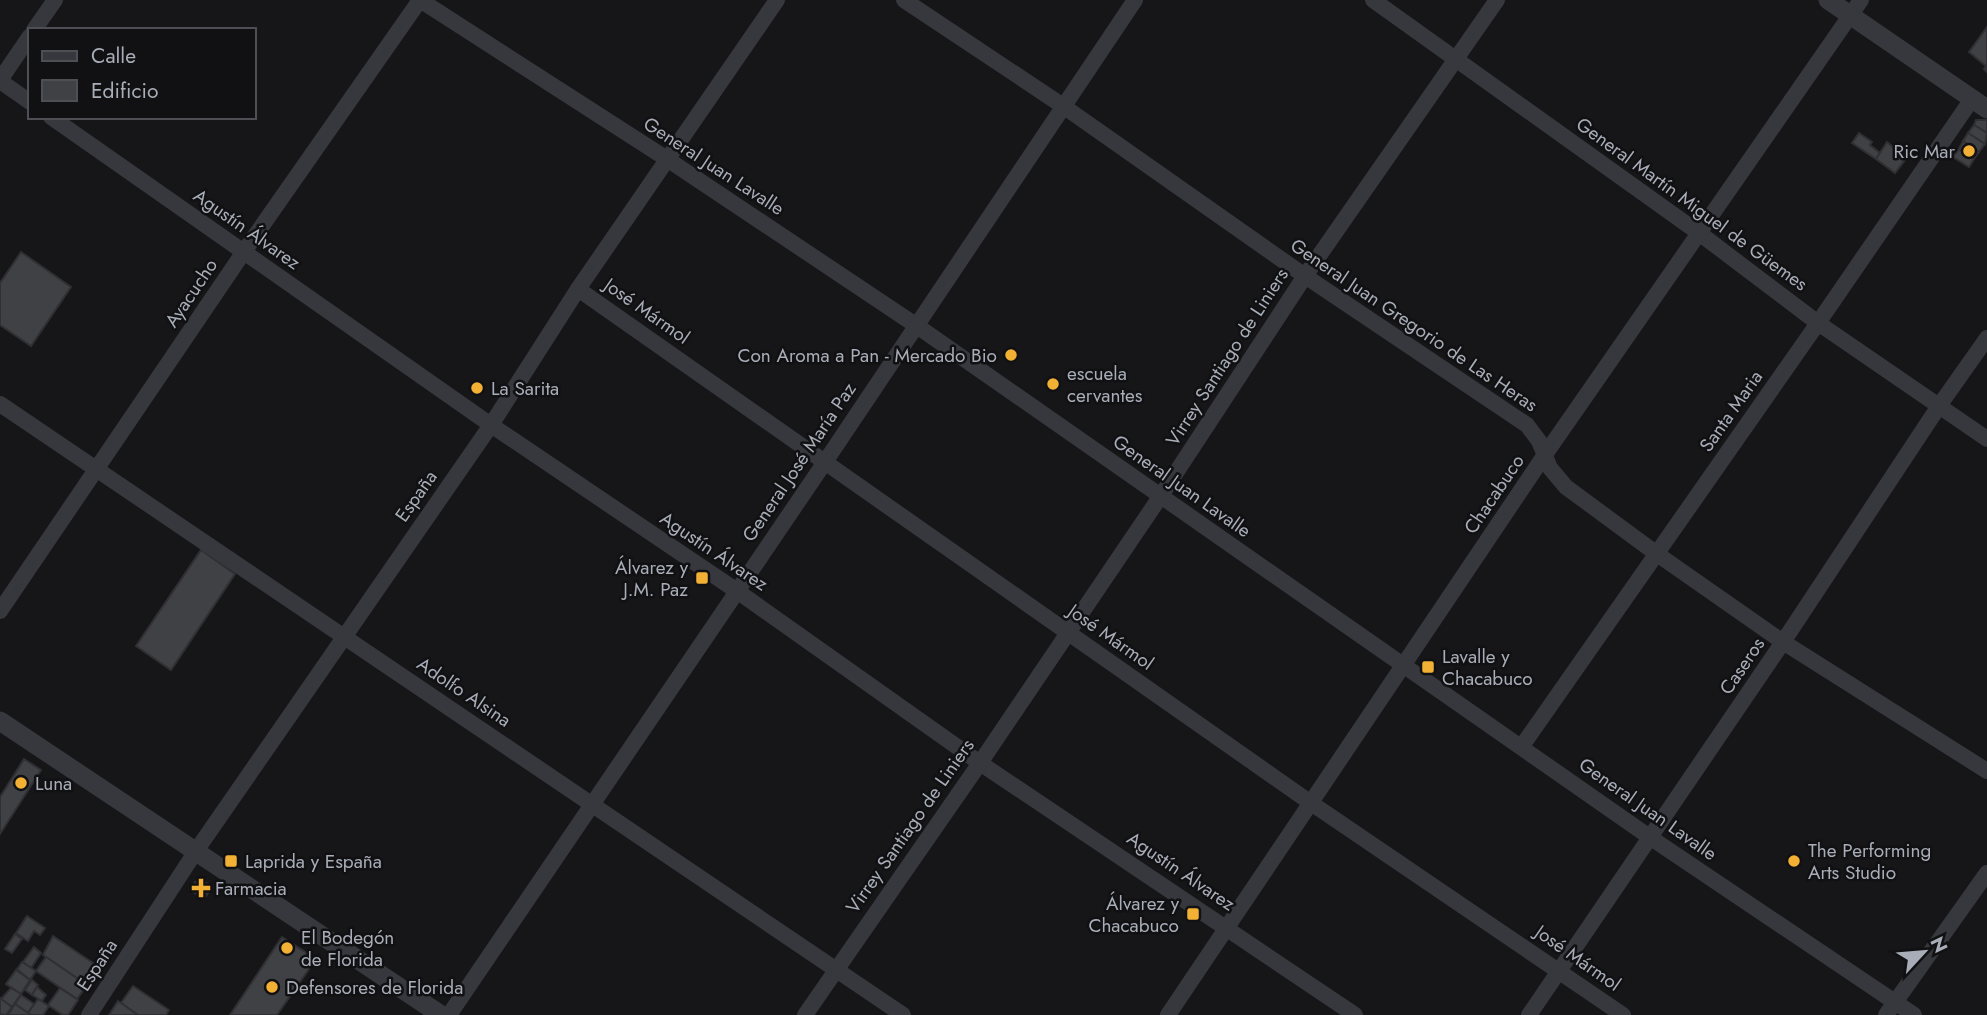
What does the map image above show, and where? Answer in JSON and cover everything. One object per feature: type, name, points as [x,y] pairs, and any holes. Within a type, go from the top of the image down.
[{"type":"street","points":[[35,28],[55,0]]},
{"type":"street","name":"General Juan Lavalle","points":[[420,0],[667,159],[916,326],[1521,746],[1890,1009],[1914,1015]]},
{"type":"street","name":"Ayacucho","points":[[0,611],[243,253],[420,0]]},
{"type":"street","name":"España","points":[[89,1015],[196,851],[491,425],[578,289],[777,0]]},
{"type":"street","name":"General Juan Gregorio de Las Heras","points":[[904,0],[1527,425],[1539,441],[1556,477],[1566,487],[1783,642],[1987,771]]},
{"type":"street","name":"General José María Paz","points":[[449,1015],[1135,0]]},
{"type":"street","name":"General Martín Miguel de Güemes","points":[[1373,0],[1699,233],[1818,323],[1987,439]]},
{"type":"street","name":"Virrey Santiago de Liniers","points":[[805,1015],[1160,497],[1305,276],[1497,0]]},
{"type":"street","points":[[1828,0],[1856,8],[1979,104]]},
{"type":"street","name":"Chacabuco","points":[[1168,1015],[1544,456],[1856,8]]},
{"type":"street","points":[[28,39],[0,80],[28,101]]},
{"type":"street","name":"Santa Maria","points":[[1521,746],[1818,323],[1979,104]]},
{"type":"street","name":"Agustín Álvarez","points":[[54,119],[491,425],[737,591],[980,763],[1355,1015]]},
{"type":"street","name":"José Mármol","points":[[578,289],[1311,803],[1623,1015]]},
{"type":"street","name":"Caseros","points":[[1529,1015],[1987,338]]},
{"type":"street","name":"Adolfo Alsina","points":[[0,404],[903,1015]]},
{"type":"street","points":[[0,721],[441,1015]]},
{"type":"street","points":[[1890,1009],[1987,873]]},
{"type":"building","points":[[1987,27],[1987,72],[1984,69],[1986,66],[1969,52]]},
{"type":"building","points":[[1976,120],[1987,120],[1987,133],[1974,125]]},
{"type":"building","points":[[1974,125],[1987,133],[1985,144],[1968,133]]},
{"type":"building","points":[[1859,133],[1872,142],[1870,145],[1880,153],[1876,159],[1852,143]]},
{"type":"building","points":[[1968,133],[1985,144],[1979,152],[1963,141]]},
{"type":"building","name":"Ric Mar","points":[[1963,141],[1979,152],[1974,159],[1959,149]]},
{"type":"building","points":[[1887,142],[1893,147],[1896,145],[1908,156],[1895,173],[1876,159]]},
{"type":"building","points":[[1959,149],[1974,159],[1969,167],[1953,157]]},
{"type":"building","points":[[21,252],[71,287],[31,346],[0,325],[0,283]]},
{"type":"building","points":[[201,550],[235,574],[171,670],[136,646]]},
{"type":"building","name":"Luna","points":[[24,759],[41,770],[0,834],[0,797]]},
{"type":"building","name":"Farmacia","points":[[202,880],[212,887],[204,899],[190,890],[195,882]]},
{"type":"building","points":[[27,916],[45,928],[40,935],[34,931],[28,941],[16,933]]},
{"type":"building","points":[[15,934],[22,939],[12,953],[5,949]]},
{"type":"building","points":[[53,936],[99,967],[87,985],[43,955]]},
{"type":"building","name":"Defensores de Florida","points":[[282,937],[316,959],[277,1015],[230,1015]]},
{"type":"building","points":[[34,947],[41,953],[31,968],[23,962]]},
{"type":"building","points":[[46,957],[87,985],[77,999],[36,971]]},
{"type":"building","points":[[22,962],[36,971],[30,980],[17,969]]},
{"type":"building","points":[[16,970],[30,980],[21,994],[6,984]]},
{"type":"building","points":[[32,980],[38,985],[32,995],[25,990]]},
{"type":"building","points":[[133,986],[169,1010],[166,1015],[138,1015],[121,1003]]},
{"type":"building","points":[[37,987],[46,995],[42,1001],[32,995]]},
{"type":"building","points":[[11,988],[21,994],[12,1007],[1,999]]},
{"type":"building","points":[[60,988],[78,1000],[68,1015],[63,1015],[48,1005]]},
{"type":"building","points":[[21,995],[34,1004],[28,1013],[15,1004]]},
{"type":"building","points":[[0,998],[12,1007],[6,1015],[0,1014]]},
{"type":"building","points":[[38,999],[49,1006],[43,1015],[31,1015],[28,1013]]},
{"type":"building","points":[[118,1001],[121,1003],[138,1015],[109,1015]]},
{"type":"building","points":[[15,1004],[28,1013],[31,1015],[8,1015]]},
{"type":"place","name":"Ric Mar","points":[[1969,151]]},
{"type":"place","name":"Con Aroma a Pan - Mercado Bio","points":[[1011,355]]},
{"type":"place","name":"escuela cervantes","points":[[1053,384]]},
{"type":"place","name":"La Sarita","points":[[477,388]]},
{"type":"place","name":"Álvarez y J.M. Paz","points":[[702,578]]},
{"type":"place","name":"Lavalle y Chacabuco","points":[[1428,667]]},
{"type":"place","name":"Luna","points":[[21,783]]},
{"type":"place","name":"Laprida y España","points":[[231,861]]},
{"type":"place","name":"The Performing Arts Studio","points":[[1794,861]]},
{"type":"place","name":"Farmacia","points":[[201,888]]},
{"type":"place","name":"Álvarez y Chacabuco","points":[[1193,914]]},
{"type":"place","name":"El Bodegón de Florida","points":[[287,948]]},
{"type":"place","name":"Defensores de Florida","points":[[272,987]]}]
